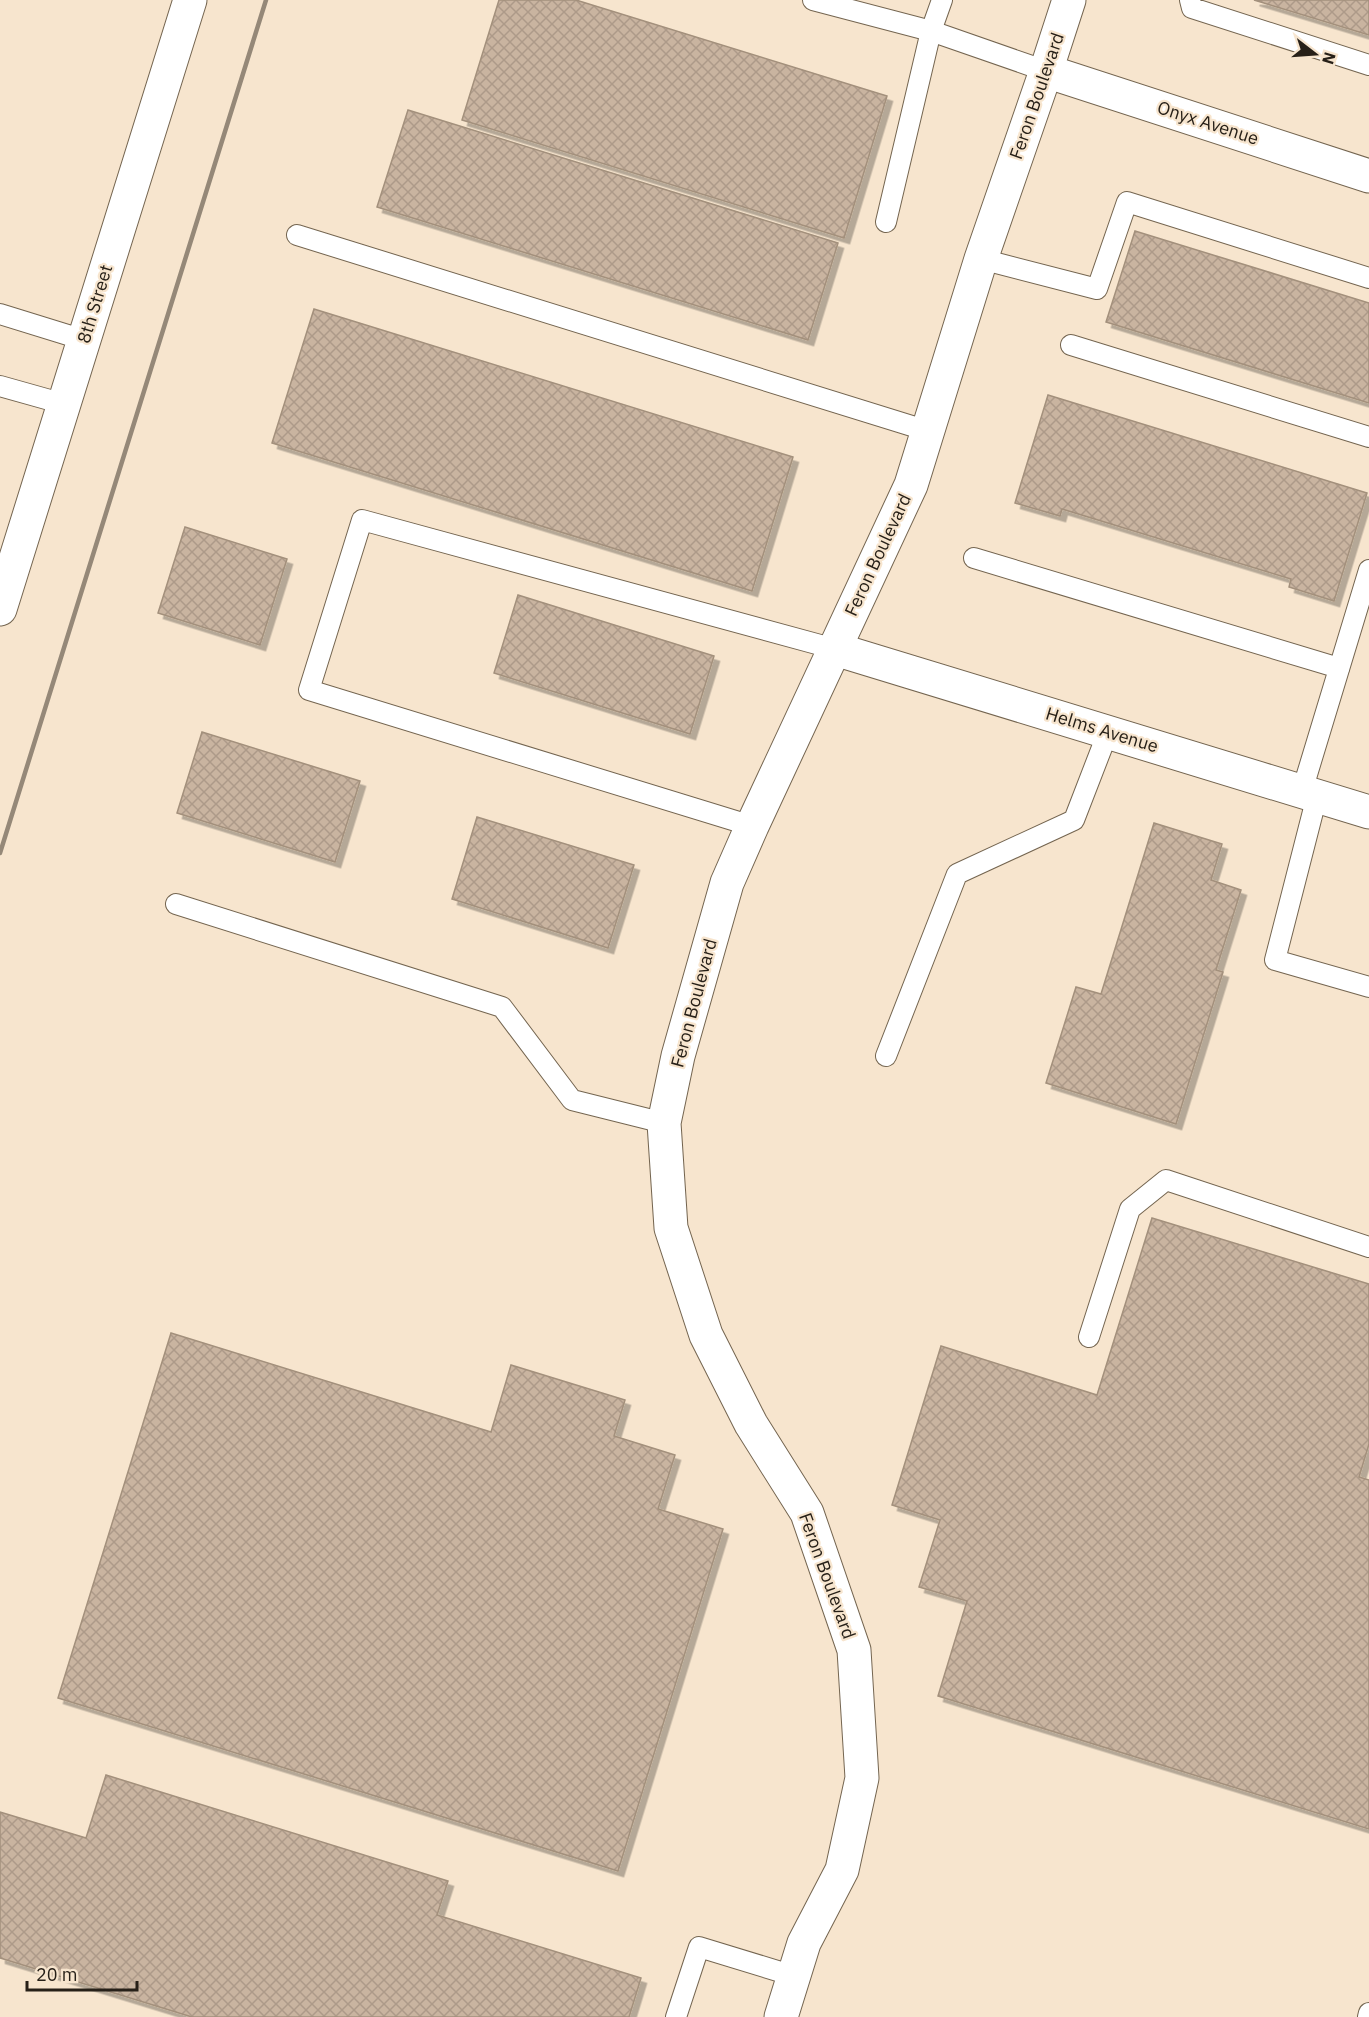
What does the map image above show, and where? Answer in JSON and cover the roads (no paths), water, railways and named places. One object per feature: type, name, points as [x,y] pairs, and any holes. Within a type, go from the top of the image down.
[{"type":"street","name":"8th Street","points":[[0,609],[190,0]]},
{"type":"street","name":"Feron Boulevard","points":[[781,2017],[804,1943],[843,1870],[862,1778],[854,1650],[807,1513],[751,1424],[706,1335],[671,1228],[664,1124],[678,1056],[727,883],[911,485],[981,259],[1069,0]]},
{"type":"street","name":"Onyx Avenue","points":[[1046,71],[1369,176]]},
{"type":"street","name":"Helms Avenue","points":[[835,649],[1369,812]]},
{"type":"lane","points":[[813,0],[931,31],[1046,71]]},
{"type":"lane","points":[[886,222],[931,31],[942,0]]},
{"type":"lane","points":[[1190,0],[1192,8],[1369,65]]},
{"type":"lane","points":[[981,259],[1097,289],[1126,202],[1369,278]]},
{"type":"lane","points":[[297,235],[928,431]]},
{"type":"lane","points":[[0,314],[84,340]]},
{"type":"lane","points":[[1071,345],[1369,437]]},
{"type":"lane","points":[[0,386],[64,404]]},
{"type":"lane","points":[[752,826],[309,690],[362,520],[835,649]]},
{"type":"lane","points":[[975,558],[1339,668]]},
{"type":"lane","points":[[1369,570],[1339,668],[1275,960],[1369,987]]},
{"type":"lane","points":[[886,1056],[957,874],[1074,820],[1108,732]]},
{"type":"lane","points":[[176,904],[502,1007],[572,1100],[664,1124]]},
{"type":"lane","points":[[1089,1337],[1130,1209],[1166,1180],[1369,1247]]},
{"type":"lane","points":[[676,2017],[699,1947],[794,1976]]},
{"type":"railway","points":[[0,853],[266,0]]}]
